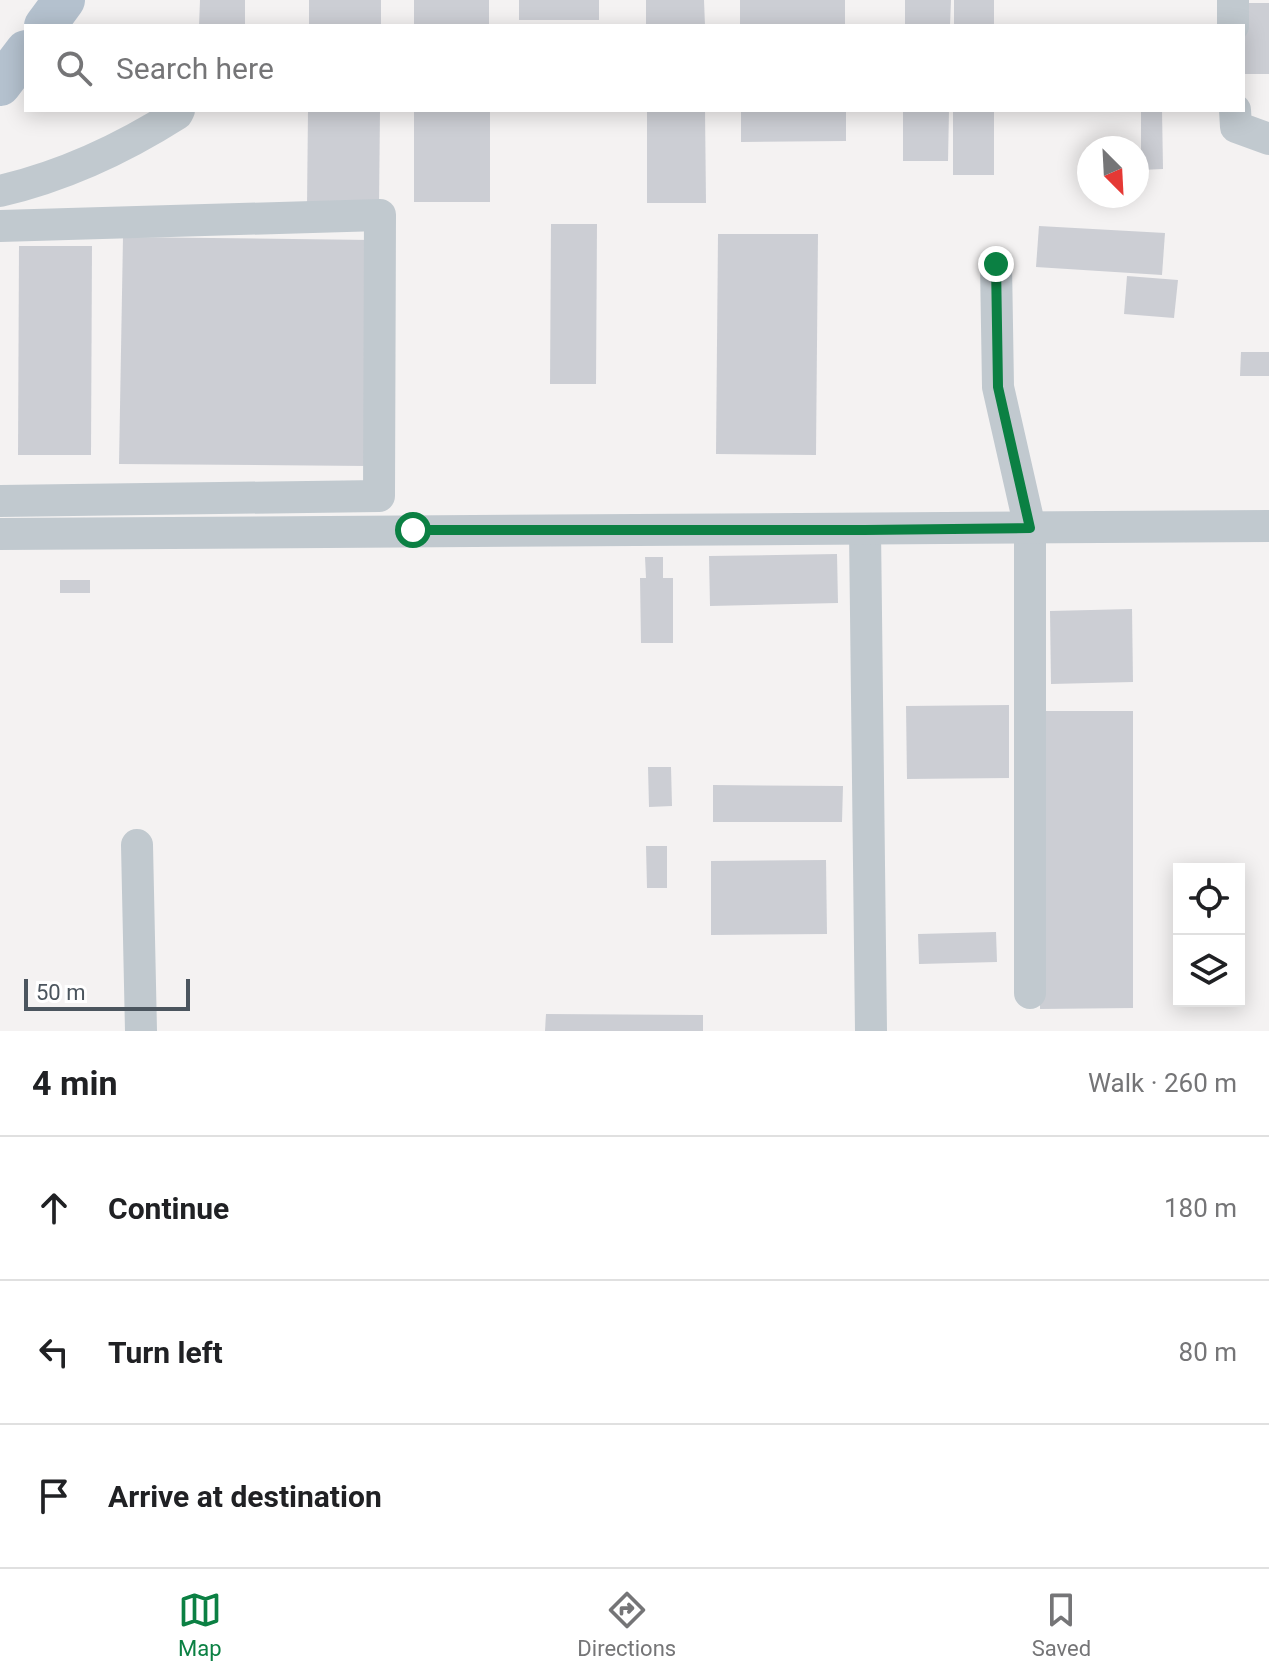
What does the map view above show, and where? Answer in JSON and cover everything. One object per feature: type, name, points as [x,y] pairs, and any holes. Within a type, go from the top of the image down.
[{"type":"main road","points":[[46,24],[64,0]]},
{"type":"main road","points":[[0,85],[24,54]]},
{"type":"street","points":[[1233,0],[1233,24]]},
{"type":"street","points":[[0,191],[81,166],[137,139],[178,112]]},
{"type":"street","points":[[1235,112],[1236,127],[1269,139]]},
{"type":"street","points":[[0,226],[380,215],[379,496],[0,501]]},
{"type":"street","points":[[996,264],[998,387],[1030,528],[1030,993]]},
{"type":"street","points":[[0,534],[1269,526]]},
{"type":"street","points":[[865,530],[871,1031]]},
{"type":"street","points":[[137,845],[141,1031]]},
{"type":"building","points":[[200,0],[245,0],[245,24],[199,24]]},
{"type":"building","points":[[309,0],[381,0],[381,24],[309,24]]},
{"type":"building","points":[[414,0],[489,0],[489,24],[414,24]]},
{"type":"building","points":[[519,0],[599,0],[599,20],[519,20]]},
{"type":"building","points":[[646,0],[704,0],[705,24],[646,24]]},
{"type":"building","points":[[740,0],[845,0],[845,24],[740,24]]},
{"type":"building","points":[[905,0],[951,0],[950,24],[905,24]]},
{"type":"building","points":[[954,0],[994,0],[994,24],[954,24]]},
{"type":"building","points":[[1245,3],[1269,3],[1269,74],[1245,74]]},
{"type":"building","points":[[308,112],[380,112],[379,206],[307,206]]},
{"type":"building","points":[[414,112],[490,112],[490,202],[414,202]]},
{"type":"building","points":[[647,112],[705,112],[706,203],[647,203]]},
{"type":"building","points":[[741,112],[846,112],[846,141],[741,142]]},
{"type":"building","points":[[903,112],[949,112],[948,161],[903,161]]},
{"type":"building","points":[[953,112],[994,112],[994,175],[953,175]]},
{"type":"building","points":[[1141,112],[1162,112],[1163,169],[1149,170],[1149,136],[1141,136]]},
{"type":"building","points":[[551,224],[597,224],[596,384],[550,384]]},
{"type":"building","points":[[1039,226],[1165,233],[1162,275],[1036,267]]},
{"type":"building","points":[[718,234],[818,234],[816,455],[716,454]]},
{"type":"building","points":[[123,237],[372,240],[368,466],[119,464]]},
{"type":"building","points":[[19,246],[92,246],[91,455],[18,455]]},
{"type":"building","points":[[1127,276],[1178,280],[1174,318],[1124,314]]},
{"type":"building","points":[[1241,352],[1269,352],[1269,376],[1240,376]]},
{"type":"building","points":[[837,554],[838,603],[710,606],[709,556]]},
{"type":"building","points":[[645,557],[663,557],[663,578],[673,578],[673,643],[641,643],[640,578],[646,578]]},
{"type":"building","points":[[60,580],[90,580],[90,593],[60,593]]},
{"type":"building","points":[[1132,609],[1133,682],[1051,684],[1050,611]]},
{"type":"building","points":[[1009,705],[1009,778],[907,779],[906,706]]},
{"type":"building","points":[[1040,711],[1133,711],[1133,1008],[1040,1009]]},
{"type":"building","points":[[648,767],[671,767],[672,806],[649,807]]},
{"type":"building","points":[[713,785],[843,786],[842,822],[713,822]]},
{"type":"building","points":[[646,846],[667,846],[667,888],[647,888]]},
{"type":"building","points":[[826,860],[827,934],[711,935],[711,861]]},
{"type":"building","points":[[996,932],[997,962],[919,964],[918,934]]},
{"type":"building","points":[[546,1014],[703,1015],[703,1031],[545,1031]]},
{"type":"route","points":[[413,530],[1030,528],[998,387],[996,264]]}]
